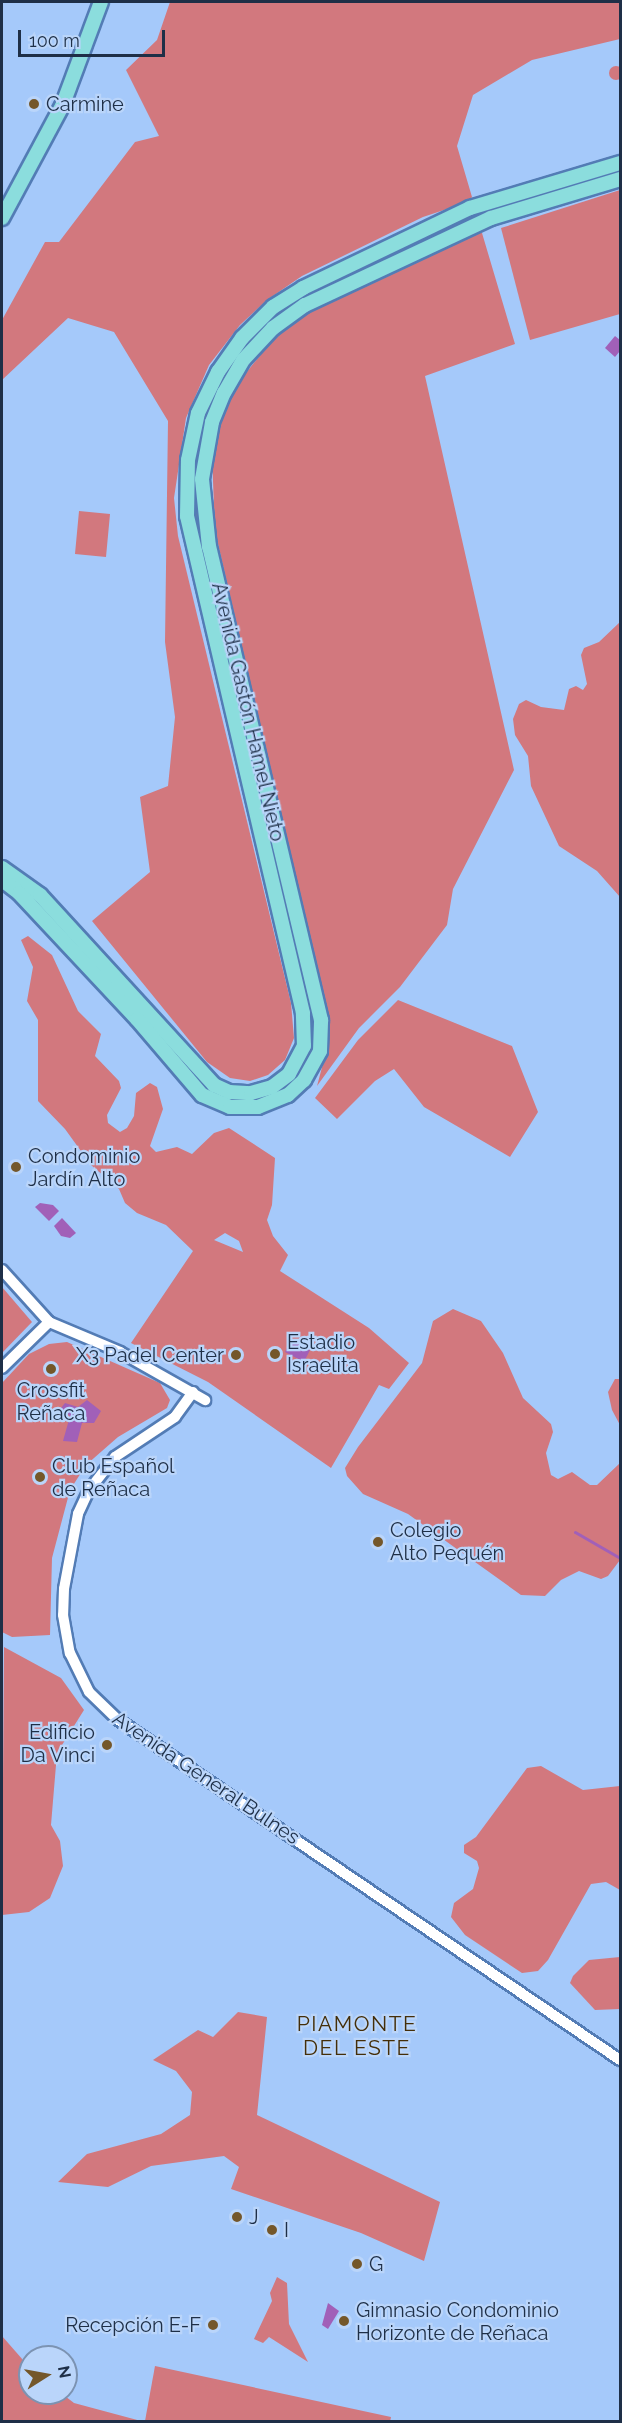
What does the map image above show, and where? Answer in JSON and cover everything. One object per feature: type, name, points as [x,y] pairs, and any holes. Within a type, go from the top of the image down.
[{"type":"main road","points":[[2,218],[63,104],[101,2]]},
{"type":"main road","name":"Avenida Gastón Hamel Nieto","points":[[2,868],[40,895],[214,1085],[229,1092],[251,1093],[272,1087],[289,1074],[304,1046],[303,1013],[187,516],[188,460],[198,413],[218,372],[242,338],[273,308],[303,288],[459,212],[621,163]]},
{"type":"main road","name":"Avenida Gastón Hamel Nieto","points":[[2,880],[19,893],[137,1019],[202,1095],[230,1107],[258,1107],[288,1095],[304,1080],[320,1051],[321,1020],[208,547],[202,479],[212,422],[224,393],[244,359],[273,328],[305,305],[482,221],[621,179]]},
{"type":"street","points":[[2,1270],[49,1322],[91,1338],[205,1400],[176,1417]]},
{"type":"street","points":[[2,1368],[49,1322]]},
{"type":"street","points":[[176,1417],[182,1397],[179,1384]]},
{"type":"street","name":"Avenida General Bulnes","points":[[193,1392],[176,1417],[115,1457],[89,1490],[78,1514],[65,1582],[63,1615],[70,1653],[89,1692],[117,1719],[621,2060]]},
{"type":"shaded area","points":[[170,2],[620,2],[620,39],[532,60],[473,95],[457,146],[472,197],[468,202],[423,217],[302,276],[267,300],[240,325],[209,365],[186,418],[174,498],[178,536],[291,1003],[294,1038],[285,1060],[268,1075],[250,1081],[230,1078],[207,1062],[92,921],[150,872],[140,797],[168,786],[175,717],[165,642],[168,421],[114,332],[68,318],[2,380],[2,320],[45,242],[59,242],[135,142],[159,136],[126,70],[157,40]]},
{"type":"shaded area","points":[[616,66],[621,68],[623,73],[621,78],[616,80],[611,78],[609,73],[611,68]]},
{"type":"shaded area","points":[[620,169],[620,174],[499,210],[498,205]]},
{"type":"shaded area","points":[[620,190],[620,314],[530,340],[501,228]]},
{"type":"shaded area","points":[[471,214],[473,218],[343,277],[282,312],[241,351],[225,374],[205,420],[196,466],[197,516],[283,889],[280,890],[194,522],[191,494],[194,448],[209,398],[238,351],[266,321],[304,293]]},
{"type":"shaded area","points":[[477,232],[482,233],[515,344],[425,376],[514,770],[453,889],[447,925],[400,987],[359,1028],[317,1086],[328,1045],[322,993],[215,531],[212,456],[219,425],[238,383],[273,339],[303,316],[343,294]]},
{"type":"shaded area","points":[[615,336],[620,340],[620,351],[615,357],[605,348]]},
{"type":"shaded area","points":[[79,511],[110,514],[106,557],[75,554]]},
{"type":"shaded area","points":[[620,622],[620,897],[597,871],[559,846],[531,786],[528,756],[515,735],[513,719],[519,704],[526,700],[541,707],[564,710],[569,689],[576,686],[583,690],[587,684],[581,655],[584,648],[599,642]]},
{"type":"shaded area","points":[[28,936],[52,955],[78,1011],[101,1034],[95,1056],[119,1081],[121,1088],[107,1115],[108,1123],[120,1132],[127,1128],[134,1116],[136,1093],[150,1083],[157,1087],[163,1109],[150,1146],[156,1152],[177,1147],[192,1154],[214,1133],[229,1128],[275,1158],[272,1205],[267,1220],[273,1236],[288,1255],[280,1271],[369,1328],[409,1363],[389,1389],[379,1385],[331,1468],[208,1382],[131,1343],[193,1251],[166,1225],[137,1213],[125,1203],[119,1189],[91,1165],[65,1129],[38,1101],[38,1020],[27,1001],[33,967],[21,940]],"holes":[[[225,1233],[239,1241],[243,1252],[214,1240]]]},
{"type":"shaded area","points":[[398,1000],[512,1046],[538,1112],[510,1157],[424,1107],[394,1069],[375,1081],[337,1119],[315,1098],[358,1040]]},
{"type":"shaded area","points":[[40,1203],[53,1205],[59,1211],[49,1221],[35,1207]]},
{"type":"shaded area","points":[[62,1218],[76,1233],[70,1238],[61,1236],[54,1226]]},
{"type":"shaded area","points":[[2,1287],[32,1322],[2,1353]]},
{"type":"shaded area","points":[[453,1309],[481,1321],[503,1353],[523,1398],[551,1424],[553,1432],[546,1453],[551,1475],[558,1479],[572,1472],[590,1485],[597,1485],[620,1463],[620,1560],[608,1576],[601,1579],[579,1571],[561,1580],[545,1596],[521,1595],[408,1514],[363,1494],[347,1476],[345,1468],[358,1447],[422,1363],[433,1321]]},
{"type":"shaded area","points":[[291,1340],[310,1350],[304,1362],[285,1352]]},
{"type":"shaded area","name":"Club Español de Reñaca","points":[[67,1342],[160,1383],[170,1400],[167,1408],[118,1437],[86,1465],[70,1490],[52,1558],[50,1635],[12,1637],[2,1632],[2,1383],[29,1354],[49,1344]]},
{"type":"shaded area","points":[[615,1379],[620,1379],[620,1425],[612,1410],[608,1392]]},
{"type":"shaded area","points":[[87,1400],[101,1411],[94,1423],[82,1423],[77,1442],[63,1441],[70,1416],[61,1408],[65,1403],[78,1407]]},
{"type":"shaded area","points":[[4,1647],[61,1678],[84,1710],[57,1753],[51,1825],[60,1841],[63,1866],[50,1898],[29,1912],[2,1915]]},
{"type":"shaded area","points":[[541,1766],[583,1790],[620,1786],[620,1890],[606,1882],[591,1884],[548,1960],[538,1971],[522,1973],[465,1935],[451,1917],[454,1903],[473,1889],[479,1868],[477,1861],[464,1853],[464,1845],[476,1837],[527,1768]]},
{"type":"shaded area","points":[[620,1957],[620,2009],[595,2010],[570,1983],[573,1976],[589,1960]]},
{"type":"shaded area","points":[[238,2012],[267,2017],[257,2115],[440,2202],[424,2261],[361,2233],[231,2189],[239,2167],[224,2156],[151,2166],[108,2187],[58,2182],[87,2154],[161,2134],[190,2115],[192,2092],[176,2071],[153,2060],[198,2030],[213,2037]]},
{"type":"shaded area","points":[[277,2277],[287,2283],[289,2324],[308,2362],[269,2337],[263,2343],[254,2339],[272,2301],[270,2293]]},
{"type":"shaded area","points":[[328,2303],[339,2311],[328,2329],[322,2325]]},
{"type":"shaded area","points":[[2,2336],[18,2354],[18,2405],[78,2404],[141,2421],[2,2421]]},
{"type":"shaded area","points":[[155,2366],[391,2417],[390,2422],[145,2421]]},
{"type":"waterway","points":[[575,1532],[620,1558]]},
{"type":"place","name":"Carmine","points":[[34,104]]},
{"type":"place","name":"Condominio Jardín Alto","points":[[16,1167]]},
{"type":"place","name":"Estadio Israelita","points":[[275,1354]]},
{"type":"place","name":"X3 Padel Center","points":[[236,1355]]},
{"type":"place","name":"Crossfit Reñaca","points":[[51,1369]]},
{"type":"place","name":"Club Español de Reñaca","points":[[40,1477]]},
{"type":"place","name":"Colegio Alto Pequén","points":[[378,1542]]},
{"type":"place","name":"Edificio Da Vinci","points":[[107,1745]]},
{"type":"place","name":"J","points":[[237,2217]]},
{"type":"place","name":"I","points":[[272,2230]]},
{"type":"place","name":"G","points":[[357,2264]]},
{"type":"place","name":"Gimnasio Condominio Horizonte de Reñaca","points":[[344,2321]]},
{"type":"place","name":"Recepción E-F","points":[[213,2325]]},
{"type":"district","name":"PIAMONTE DEL ESTE","points":[[357,2036]]}]
